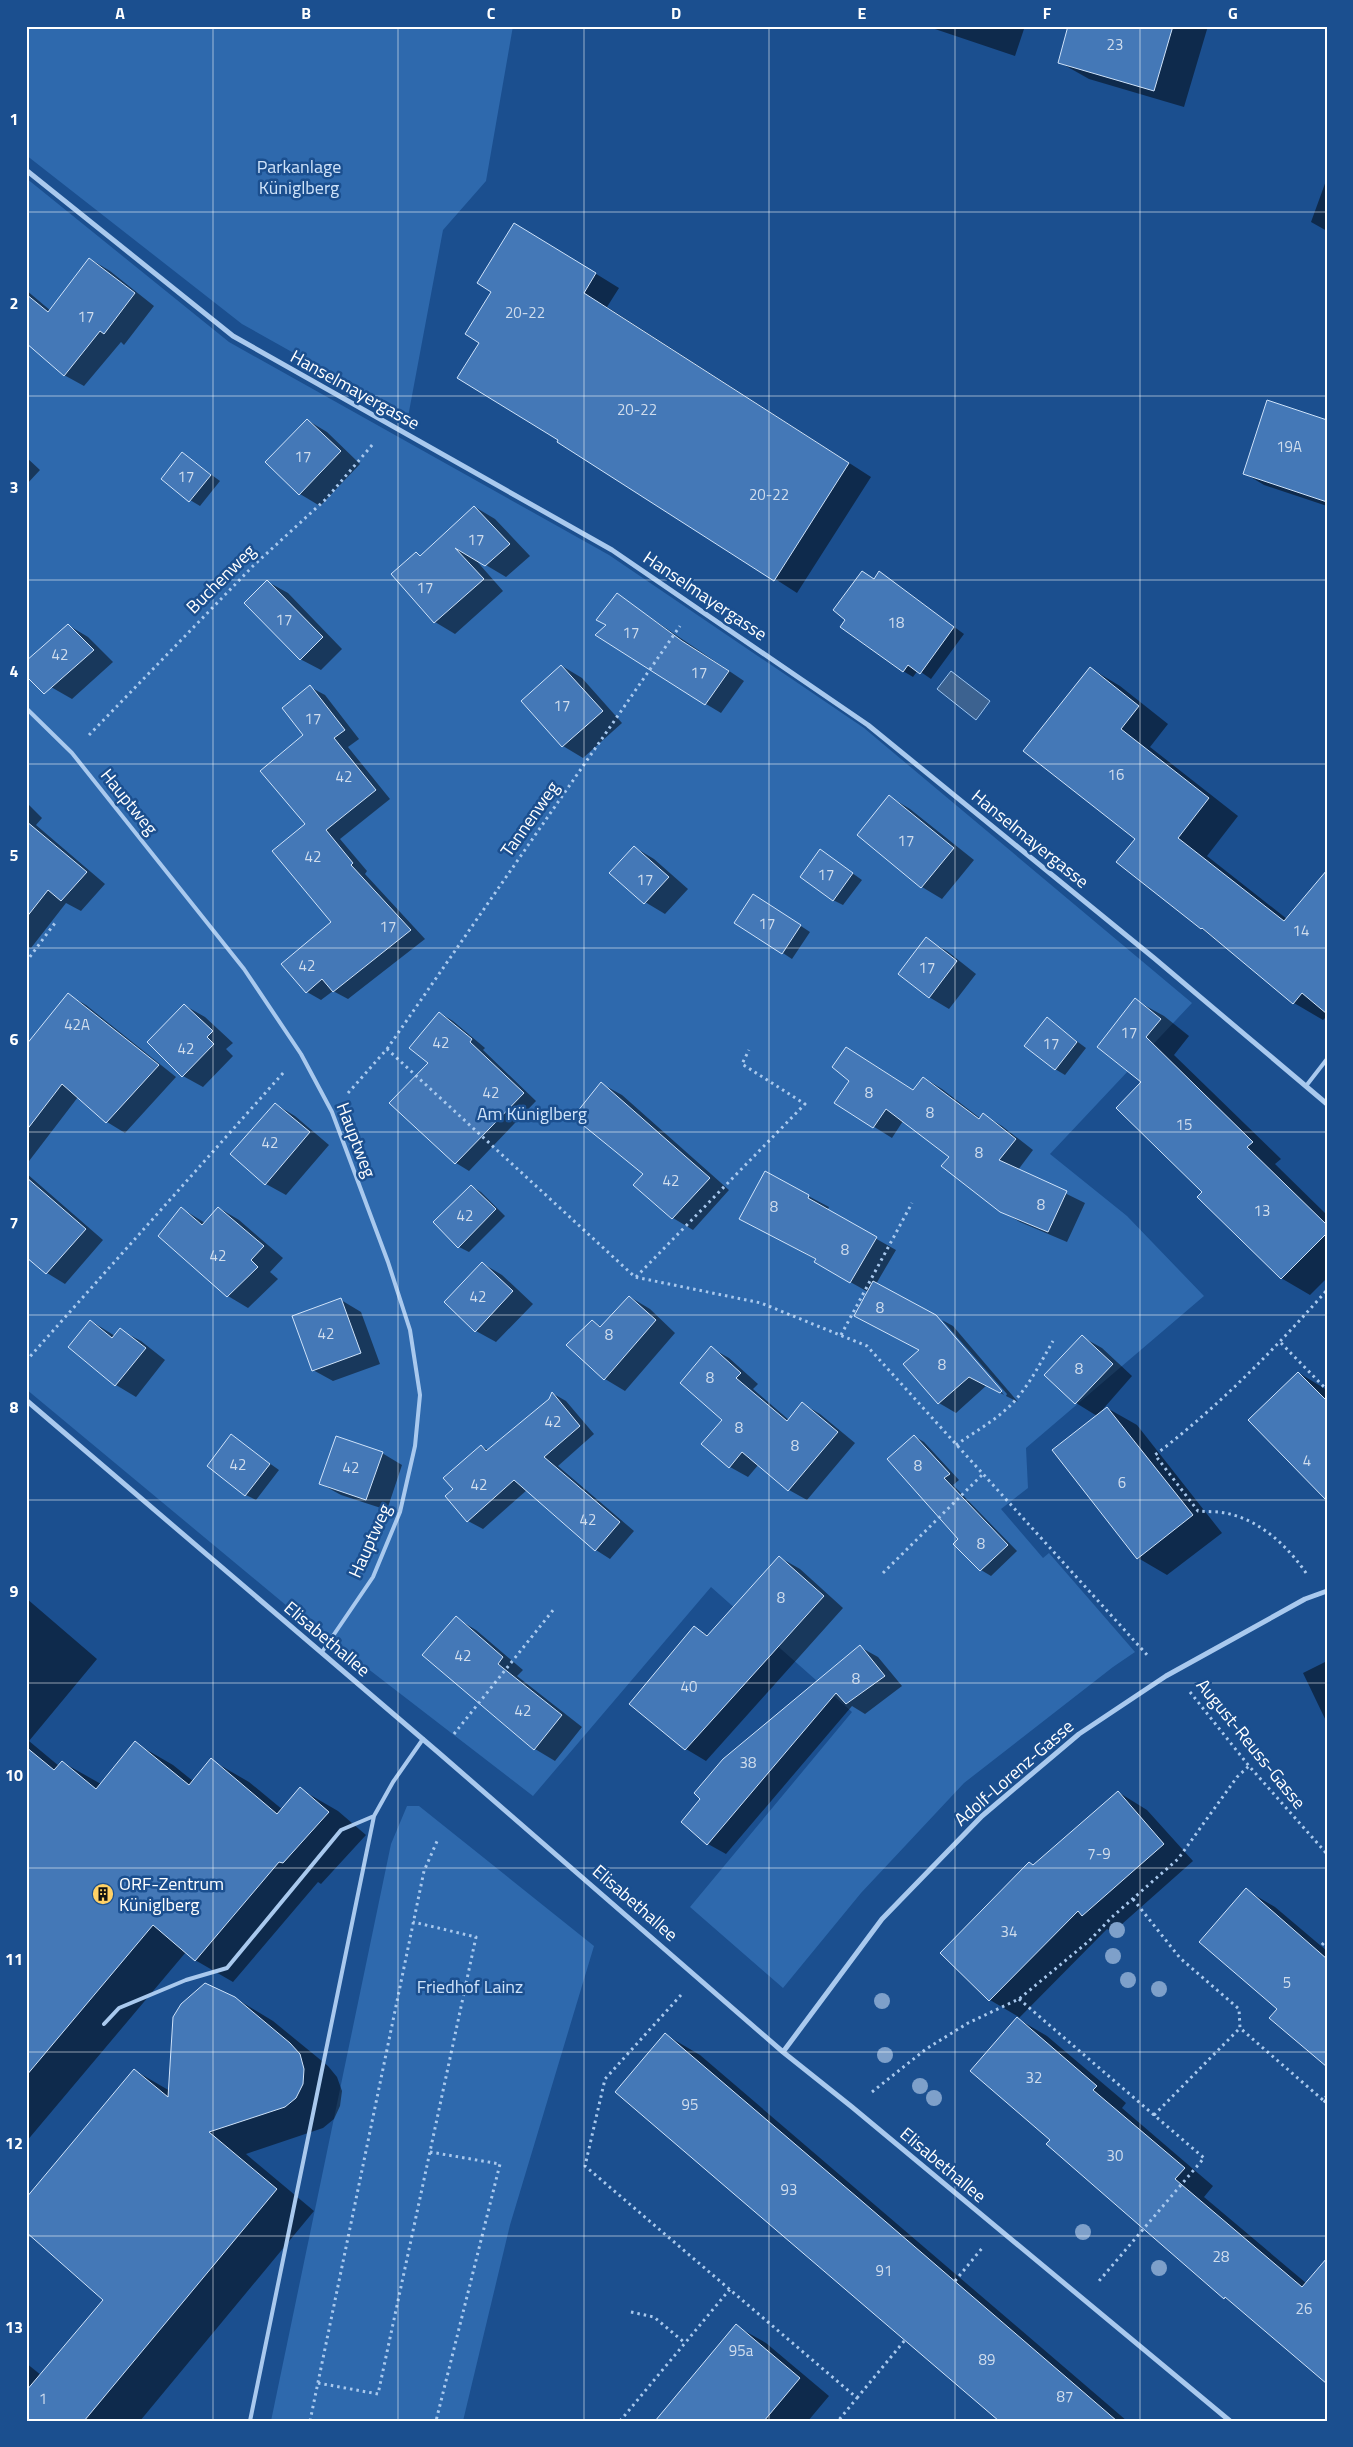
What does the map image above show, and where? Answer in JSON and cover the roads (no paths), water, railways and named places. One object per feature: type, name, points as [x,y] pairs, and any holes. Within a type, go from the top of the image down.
[{"type":"street","name":"Hanselmayergasse","points":[[26,170],[232,336],[612,550],[868,725],[1154,958],[1327,1104]]},
{"type":"street","name":"Elisabethallee","points":[[26,1400],[440,1753],[782,2052],[852,2107],[1230,2421]]},
{"type":"street","name":"Adolf-Lorenz-Gasse","points":[[782,2052],[882,1919],[982,1816],[1079,1734],[1166,1676],[1305,1599],[1327,1591]]},
{"type":"lane","name":"Hauptweg","points":[[26,708],[72,753],[244,968],[302,1054],[332,1112],[388,1262],[410,1330],[420,1394],[415,1446],[400,1512],[373,1577],[322,1652]]},
{"type":"lane","points":[[1306,1086],[1327,1059]]},
{"type":"lane","points":[[250,2421],[374,1816],[393,1782],[423,1739]]},
{"type":"lane","points":[[104,2024],[119,2008],[186,1980],[227,1968],[341,1830],[374,1816]]},
{"type":"place","name":"ORF-Zentrum Küniglberg","points":[[103,1894]]},
{"type":"park label","name":"Parkanlage Küniglberg","points":[[299,177]]},
{"type":"park label","name":"Am Küniglberg","points":[[532,1114]]},
{"type":"park label","name":"Friedhof Lainz","points":[[470,1987]]}]
